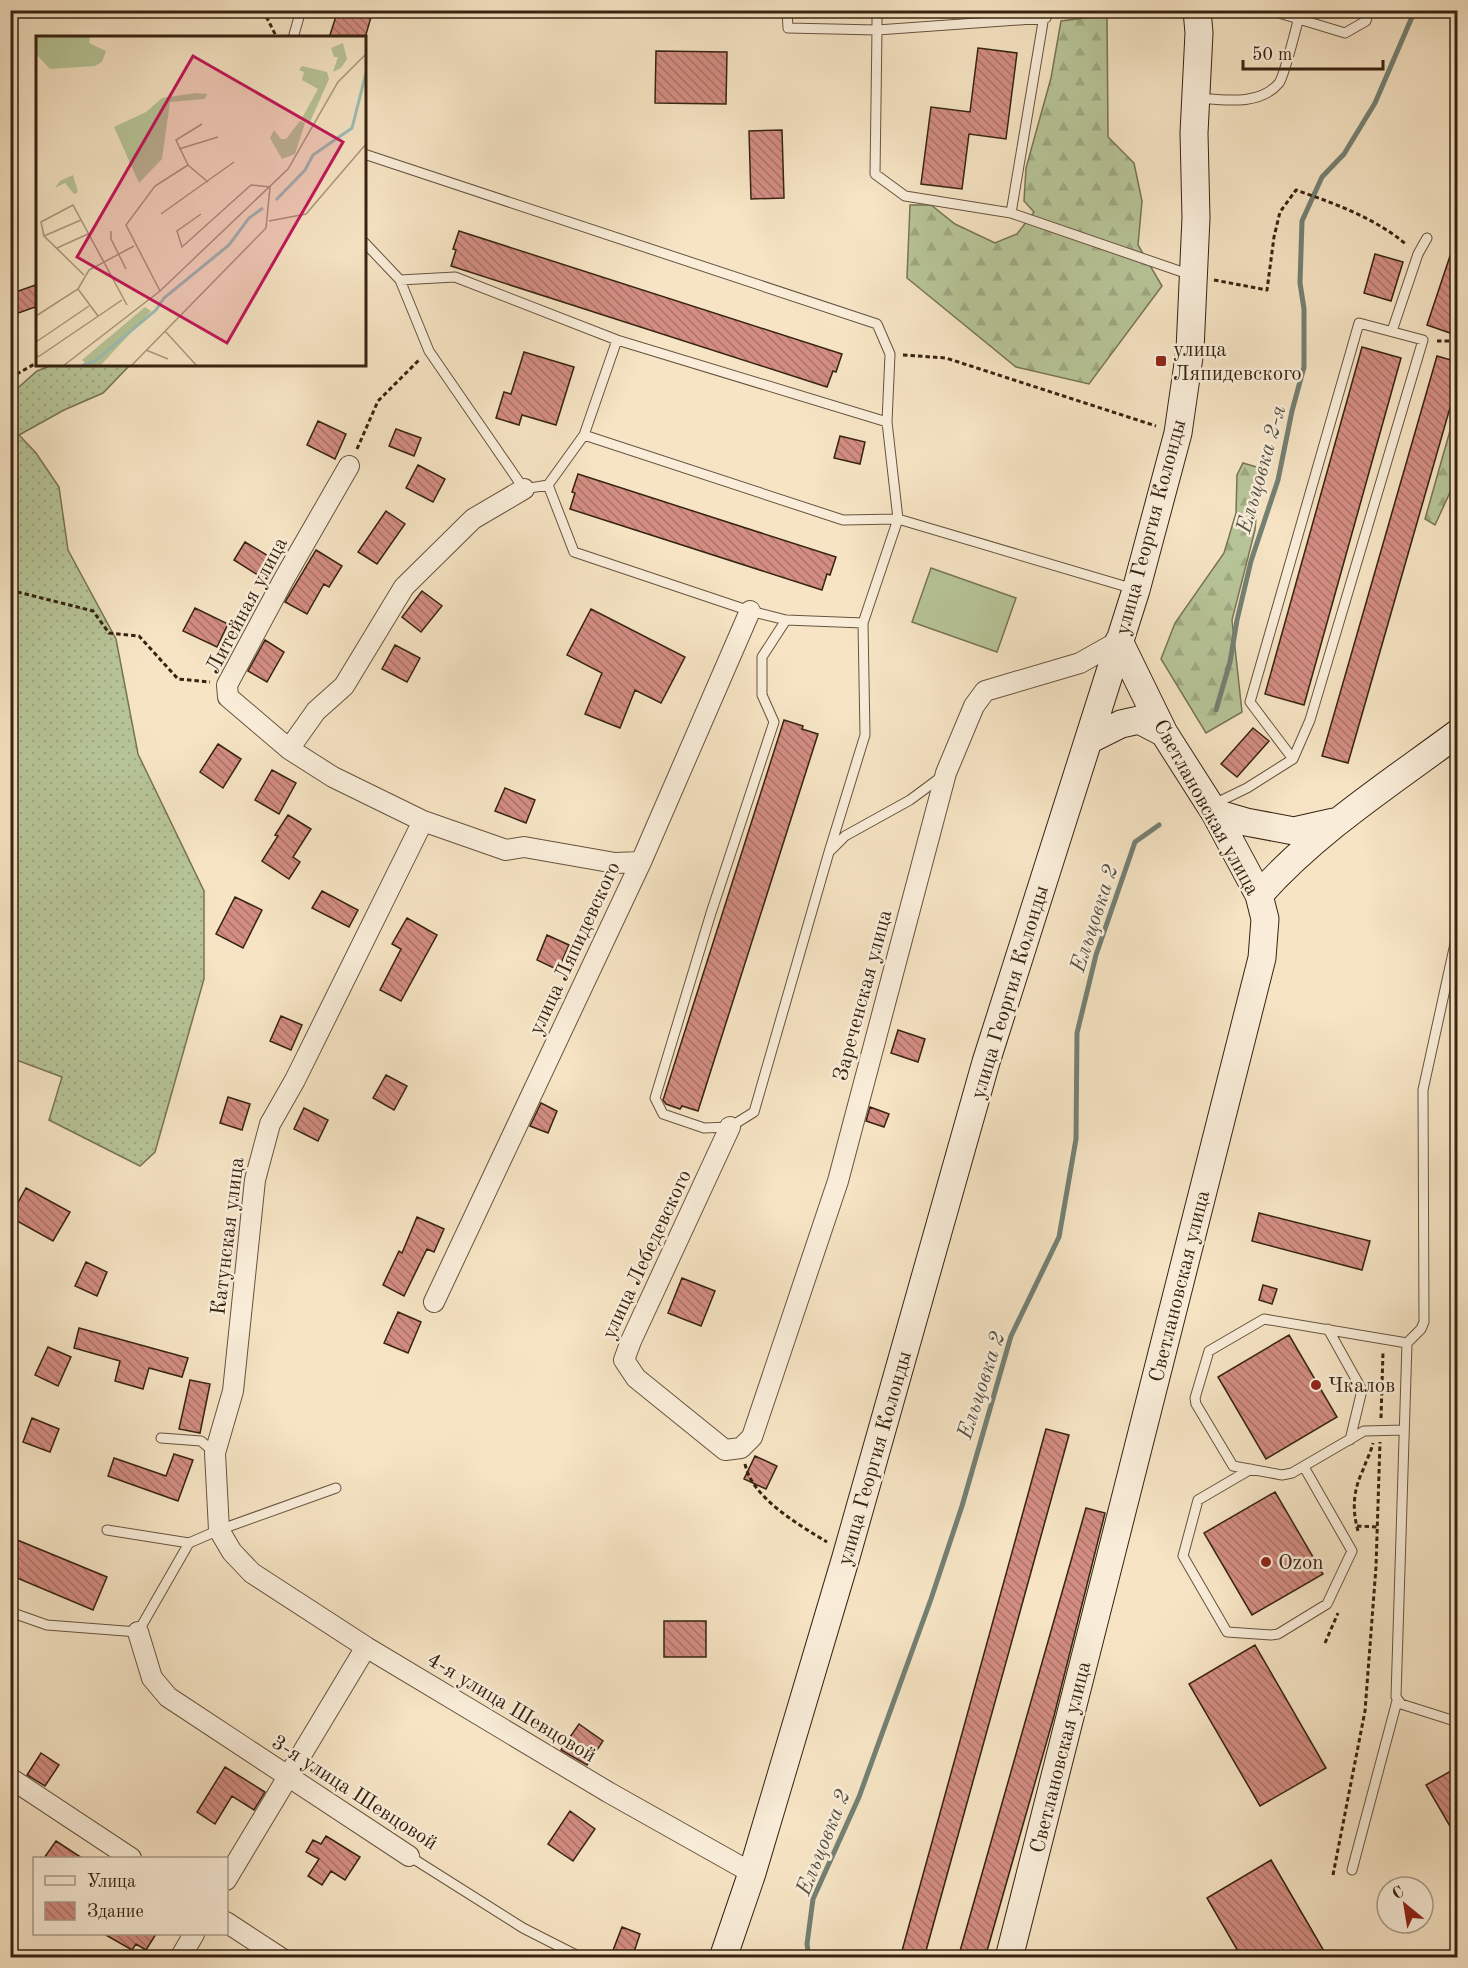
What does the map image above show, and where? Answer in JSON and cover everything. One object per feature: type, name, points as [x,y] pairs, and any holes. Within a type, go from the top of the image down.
[{"type":"main road","name":"улица Георгия Колонды","points":[[723,1958],[752,1873],[846,1557],[986,1062],[1136,590],[1178,433],[1190,350],[1196,218],[1194,133],[1199,33],[1197,10]]},
{"type":"main road","name":"Светлановская улица","points":[[1009,1958],[1262,958],[1265,919],[1259,895],[1213,810],[1164,733],[1119,641]]},
{"type":"main road","points":[[1089,740],[1121,724],[1139,720],[1164,733]]},
{"type":"main road","points":[[1259,895],[1306,847],[1458,733]]},
{"type":"main road","points":[[1213,810],[1255,824],[1294,831],[1340,820]]},
{"type":"street","name":"Литейная улица","points":[[349,466],[227,685],[228,697],[289,749],[333,777],[423,820],[506,850],[524,847],[615,863],[641,862]]},
{"type":"street","points":[[289,749],[316,711],[344,686],[404,587],[473,519],[524,489]]},
{"type":"street","name":"улица Ляпидевского","points":[[434,1302],[641,862],[750,611]]},
{"type":"street","name":"Зареченская улица","points":[[741,1448],[752,1437],[838,1181],[946,773],[974,706],[985,691],[1080,663],[1119,641]]},
{"type":"street","name":"Катунская улица","points":[[252,1573],[232,1552],[219,1530],[214,1453],[233,1391],[255,1180],[270,1124],[295,1080],[423,820]]},
{"type":"street","name":"улица Лебедевского","points":[[730,1127],[630,1341],[624,1360],[636,1378],[725,1450],[741,1448]]},
{"type":"street","name":"4-я улица Шевцовой","points":[[252,1573],[366,1647],[608,1792],[752,1873]]},
{"type":"street","name":"3-я улица Шевцовой","points":[[138,1632],[152,1678],[168,1697],[409,1856]]},
{"type":"street","points":[[228,1877],[366,1647]]},
{"type":"street","points":[[10,1778],[129,1857]]},
{"type":"street","points":[[228,1923],[281,1958]]},
{"type":"street","points":[[180,1958],[193,1935]]},
{"type":"lane","points":[[293,36],[301,10]]},
{"type":"lane","points":[[787,10],[788,28],[877,30],[1046,14],[1011,213]]},
{"type":"lane","points":[[877,10],[875,174],[905,196],[1011,213],[1193,276]]},
{"type":"lane","points":[[1269,10],[1298,21],[1345,33],[1366,21],[1369,10]]},
{"type":"lane","points":[[1196,98],[1236,100],[1260,96],[1279,82],[1301,10]]},
{"type":"lane","points":[[366,155],[877,324],[890,354],[887,422],[898,519],[863,623],[865,735],[754,1112],[730,1127],[704,1128],[663,1114],[655,1098],[711,913],[774,722],[762,695],[762,657],[786,620]]},
{"type":"lane","points":[[1392,331],[1418,254],[1427,238]]},
{"type":"lane","points":[[366,244],[400,280],[429,351],[524,489],[548,485],[584,435],[617,340]]},
{"type":"lane","points":[[400,280],[455,277],[617,340],[887,422]]},
{"type":"lane","points":[[1213,810],[1293,759],[1310,720],[1424,340],[1359,323],[1250,702],[1293,759]]},
{"type":"lane","points":[[584,435],[843,520],[898,519],[1136,590]]},
{"type":"lane","points":[[548,485],[574,552],[750,611],[786,620],[863,623]]},
{"type":"lane","points":[[829,852],[845,836],[910,800],[946,773]]},
{"type":"lane","points":[[1352,1870],[1397,1701],[1407,1343],[1421,1329],[1424,1322],[1423,1090],[1457,932]]},
{"type":"lane","points":[[1404,1430],[1364,1431],[1304,1467],[1282,1475],[1232,1464],[1196,1404],[1195,1398],[1209,1351],[1264,1319],[1407,1343]]},
{"type":"lane","points":[[1328,1329],[1362,1390],[1350,1440]]},
{"type":"lane","points":[[161,1438],[201,1441],[214,1453]]},
{"type":"lane","points":[[1251,1469],[1198,1500],[1183,1552],[1184,1560],[1227,1632],[1275,1635],[1328,1604],[1352,1551],[1304,1467]]},
{"type":"lane","points":[[107,1530],[189,1543],[336,1488]]},
{"type":"lane","points":[[10,1612],[47,1625],[138,1632],[189,1543]]},
{"type":"lane","points":[[1397,1701],[1458,1722]]},
{"type":"lane","name":"3-я улица Шевцовой","points":[[409,1856],[523,1928],[582,1958]]},
{"type":"path","points":[[263,10],[276,36]]},
{"type":"path","points":[[1193,276],[1267,290],[1274,237],[1280,212],[1296,190],[1330,202],[1387,228],[1418,254]]},
{"type":"path","points":[[1424,340],[1458,341]]},
{"type":"path","points":[[349,466],[378,401],[429,351]]},
{"type":"path","points":[[890,354],[946,358],[1178,433]]},
{"type":"path","points":[[10,378],[36,363]]},
{"type":"path","points":[[10,590],[93,611],[109,633],[139,636],[178,678],[227,685]]},
{"type":"path","points":[[1333,1875],[1365,1711],[1377,1527],[1383,1339]]},
{"type":"path","points":[[741,1448],[747,1476],[764,1498],[846,1557]]},
{"type":"path","points":[[1337,1525],[1377,1527]]},
{"type":"green space","points":[[1107,15],[1108,137],[1134,163],[1142,201],[1138,245],[1162,286],[1089,384],[1016,367],[907,278],[910,205],[931,205],[955,224],[995,243],[1017,234],[1034,212],[1024,201],[1026,168],[1051,78],[1061,21]]},
{"type":"green space","points":[[50,366],[129,366],[103,393],[64,410],[19,435],[36,453],[59,487],[68,550],[116,639],[138,754],[204,891],[204,979],[155,1152],[140,1166],[49,1120],[62,1077],[11,1058],[11,394],[37,371]]},
{"type":"green space","points":[[1457,406],[1457,477],[1435,525],[1425,519]]},
{"type":"green space","points":[[1243,463],[1260,468],[1255,530],[1232,620],[1242,712],[1206,733],[1161,659],[1175,623],[1224,553],[1236,513],[1237,475]]},
{"type":"green space","points":[[931,568],[1016,598],[997,652],[912,622]]},
{"type":"building","points":[[338,10],[373,10],[366,36],[330,36]]},
{"type":"building","points":[[978,48],[1017,53],[1006,139],[969,134],[962,189],[921,184],[931,107],[970,112]]},
{"type":"building","points":[[656,51],[727,52],[726,104],[655,103]]},
{"type":"building","points":[[782,130],[784,198],[751,199],[749,131]]},
{"type":"building","points":[[459,231],[842,354],[836,372],[833,371],[827,387],[451,266],[456,250],[453,249]]},
{"type":"building","points":[[1455,241],[1458,241],[1458,310],[1450,333],[1427,325]]},
{"type":"building","points":[[1375,254],[1403,262],[1391,301],[1364,293]]},
{"type":"building","points":[[36,285],[36,307],[10,316],[10,294]]},
{"type":"building","points":[[1362,347],[1401,358],[1304,705],[1265,694]]},
{"type":"building","points":[[524,352],[574,367],[556,425],[522,415],[519,425],[496,418],[504,392],[511,394]]},
{"type":"building","points":[[1437,356],[1458,362],[1458,380],[1348,763],[1322,756]]},
{"type":"building","points":[[318,421],[346,434],[335,459],[307,445]]},
{"type":"building","points":[[396,429],[421,438],[414,456],[389,446]]},
{"type":"building","points":[[840,436],[865,442],[860,464],[834,458]]},
{"type":"building","points":[[418,465],[445,479],[433,502],[406,488]]},
{"type":"building","points":[[578,474],[836,557],[830,575],[827,574],[822,590],[570,509],[575,493],[572,492]]},
{"type":"building","points":[[386,511],[405,524],[377,564],[358,552]]},
{"type":"building","points":[[245,542],[275,560],[264,579],[234,560]]},
{"type":"building","points":[[316,550],[342,566],[329,587],[324,584],[307,614],[285,602]]},
{"type":"building","points":[[422,591],[442,606],[421,632],[402,617]]},
{"type":"building","points":[[195,608],[228,624],[217,647],[183,631]]},
{"type":"building","points":[[591,609],[685,657],[661,703],[635,690],[620,728],[585,714],[602,673],[567,655]]},
{"type":"building","points":[[265,640],[284,652],[267,682],[248,671]]},
{"type":"building","points":[[395,645],[420,658],[407,682],[382,669]]},
{"type":"building","points":[[784,720],[818,734],[698,1111],[682,1106],[680,1109],[666,1104],[663,1100]]},
{"type":"building","points":[[1253,728],[1269,741],[1237,777],[1221,764]]},
{"type":"building","points":[[218,744],[241,759],[223,788],[200,772]]},
{"type":"building","points":[[272,770],[296,783],[279,814],[255,800]]},
{"type":"building","points":[[505,788],[535,800],[526,823],[495,811]]},
{"type":"building","points":[[288,815],[311,829],[293,857],[300,862],[289,879],[262,861]]},
{"type":"building","points":[[322,891],[358,910],[349,927],[312,908]]},
{"type":"building","points":[[235,897],[262,910],[243,948],[216,934]]},
{"type":"building","points":[[407,918],[437,935],[401,1001],[380,990],[401,949],[392,944]]},
{"type":"building","points":[[547,935],[569,945],[558,970],[537,960]]},
{"type":"building","points":[[281,1016],[302,1025],[291,1050],[270,1041]]},
{"type":"building","points":[[898,1030],[925,1039],[918,1062],[891,1053]]},
{"type":"building","points":[[386,1075],[407,1086],[394,1110],[373,1098]]},
{"type":"building","points":[[228,1097],[250,1104],[242,1130],[220,1123]]},
{"type":"building","points":[[541,1103],[557,1111],[548,1133],[530,1126]]},
{"type":"building","points":[[870,1107],[889,1114],[884,1127],[866,1121]]},
{"type":"building","points":[[304,1108],[328,1120],[318,1141],[294,1129]]},
{"type":"building","points":[[26,1188],[70,1212],[53,1241],[10,1217]]},
{"type":"building","points":[[1259,1213],[1370,1241],[1362,1270],[1252,1241]]},
{"type":"building","points":[[417,1217],[444,1229],[434,1252],[427,1249],[404,1296],[383,1285],[399,1251],[402,1253]]},
{"type":"building","points":[[86,1262],[107,1272],[97,1296],[75,1286]]},
{"type":"building","points":[[682,1278],[715,1291],[701,1326],[668,1313]]},
{"type":"building","points":[[1263,1285],[1277,1289],[1272,1304],[1259,1300]]},
{"type":"building","points":[[398,1312],[421,1322],[408,1353],[384,1343]]},
{"type":"building","points":[[79,1328],[188,1358],[182,1377],[149,1368],[143,1389],[115,1381],[120,1361],[74,1348]]},
{"type":"building","points":[[1289,1335],[1337,1417],[1266,1459],[1218,1377]]},
{"type":"building","points":[[48,1347],[71,1357],[58,1386],[35,1375]]},
{"type":"building","points":[[190,1380],[210,1384],[200,1433],[179,1429]]},
{"type":"building","points":[[32,1418],[59,1429],[50,1452],[23,1442]]},
{"type":"building","points":[[1046,1429],[1069,1435],[924,1958],[900,1958]]},
{"type":"building","points":[[174,1454],[193,1460],[178,1501],[108,1476],[114,1458],[166,1476]]},
{"type":"building","points":[[755,1456],[777,1466],[766,1489],[744,1479]]},
{"type":"building","points":[[1275,1492],[1323,1574],[1252,1615],[1204,1533]]},
{"type":"building","points":[[1086,1508],[1105,1513],[1054,1716],[985,1958],[958,1958]]},
{"type":"building","points":[[10,1537],[107,1577],[93,1610],[10,1575]]},
{"type":"building","points":[[664,1621],[706,1621],[706,1657],[664,1657]]},
{"type":"building","points":[[1255,1645],[1326,1768],[1260,1806],[1189,1684]]},
{"type":"building","points":[[579,1724],[603,1741],[587,1765],[561,1750]]},
{"type":"building","points":[[41,1753],[59,1765],[45,1786],[27,1775]]},
{"type":"building","points":[[225,1767],[265,1792],[254,1810],[232,1796],[215,1824],[197,1812]]},
{"type":"building","points":[[1458,1767],[1458,1840],[1426,1785]]},
{"type":"building","points":[[570,1811],[595,1829],[573,1861],[548,1844]]},
{"type":"building","points":[[326,1836],[360,1857],[345,1880],[331,1871],[322,1885],[308,1876],[319,1859],[306,1852],[313,1840],[321,1844]]},
{"type":"building","points":[[56,1841],[80,1857],[45,1857]]},
{"type":"building","points":[[1271,1860],[1328,1958],[1242,1958],[1207,1898]]},
{"type":"building","points":[[622,1927],[640,1934],[632,1958],[610,1958]]},
{"type":"building","points":[[106,1935],[155,1935],[146,1950],[136,1944],[132,1950]]},
{"type":"waterway","name":"Ельцовка 2-я","points":[[1216,710],[1230,662],[1251,561],[1278,480],[1292,411],[1304,367],[1304,309],[1300,283],[1302,221],[1322,177],[1344,154],[1375,103],[1415,10]]},
{"type":"waterway","name":"Ельцовка 2","points":[[809,1958],[807,1944],[813,1899],[859,1797],[931,1599],[962,1506],[1011,1336],[1059,1237],[1076,1139],[1077,1033],[1096,955],[1135,842],[1159,825]]},
{"type":"place","name":"улица Ляпидевского","points":[[1161,361]]},
{"type":"place","name":"Чкалов","points":[[1316,1385]]},
{"type":"place","name":"Ozon","points":[[1266,1562]]}]
